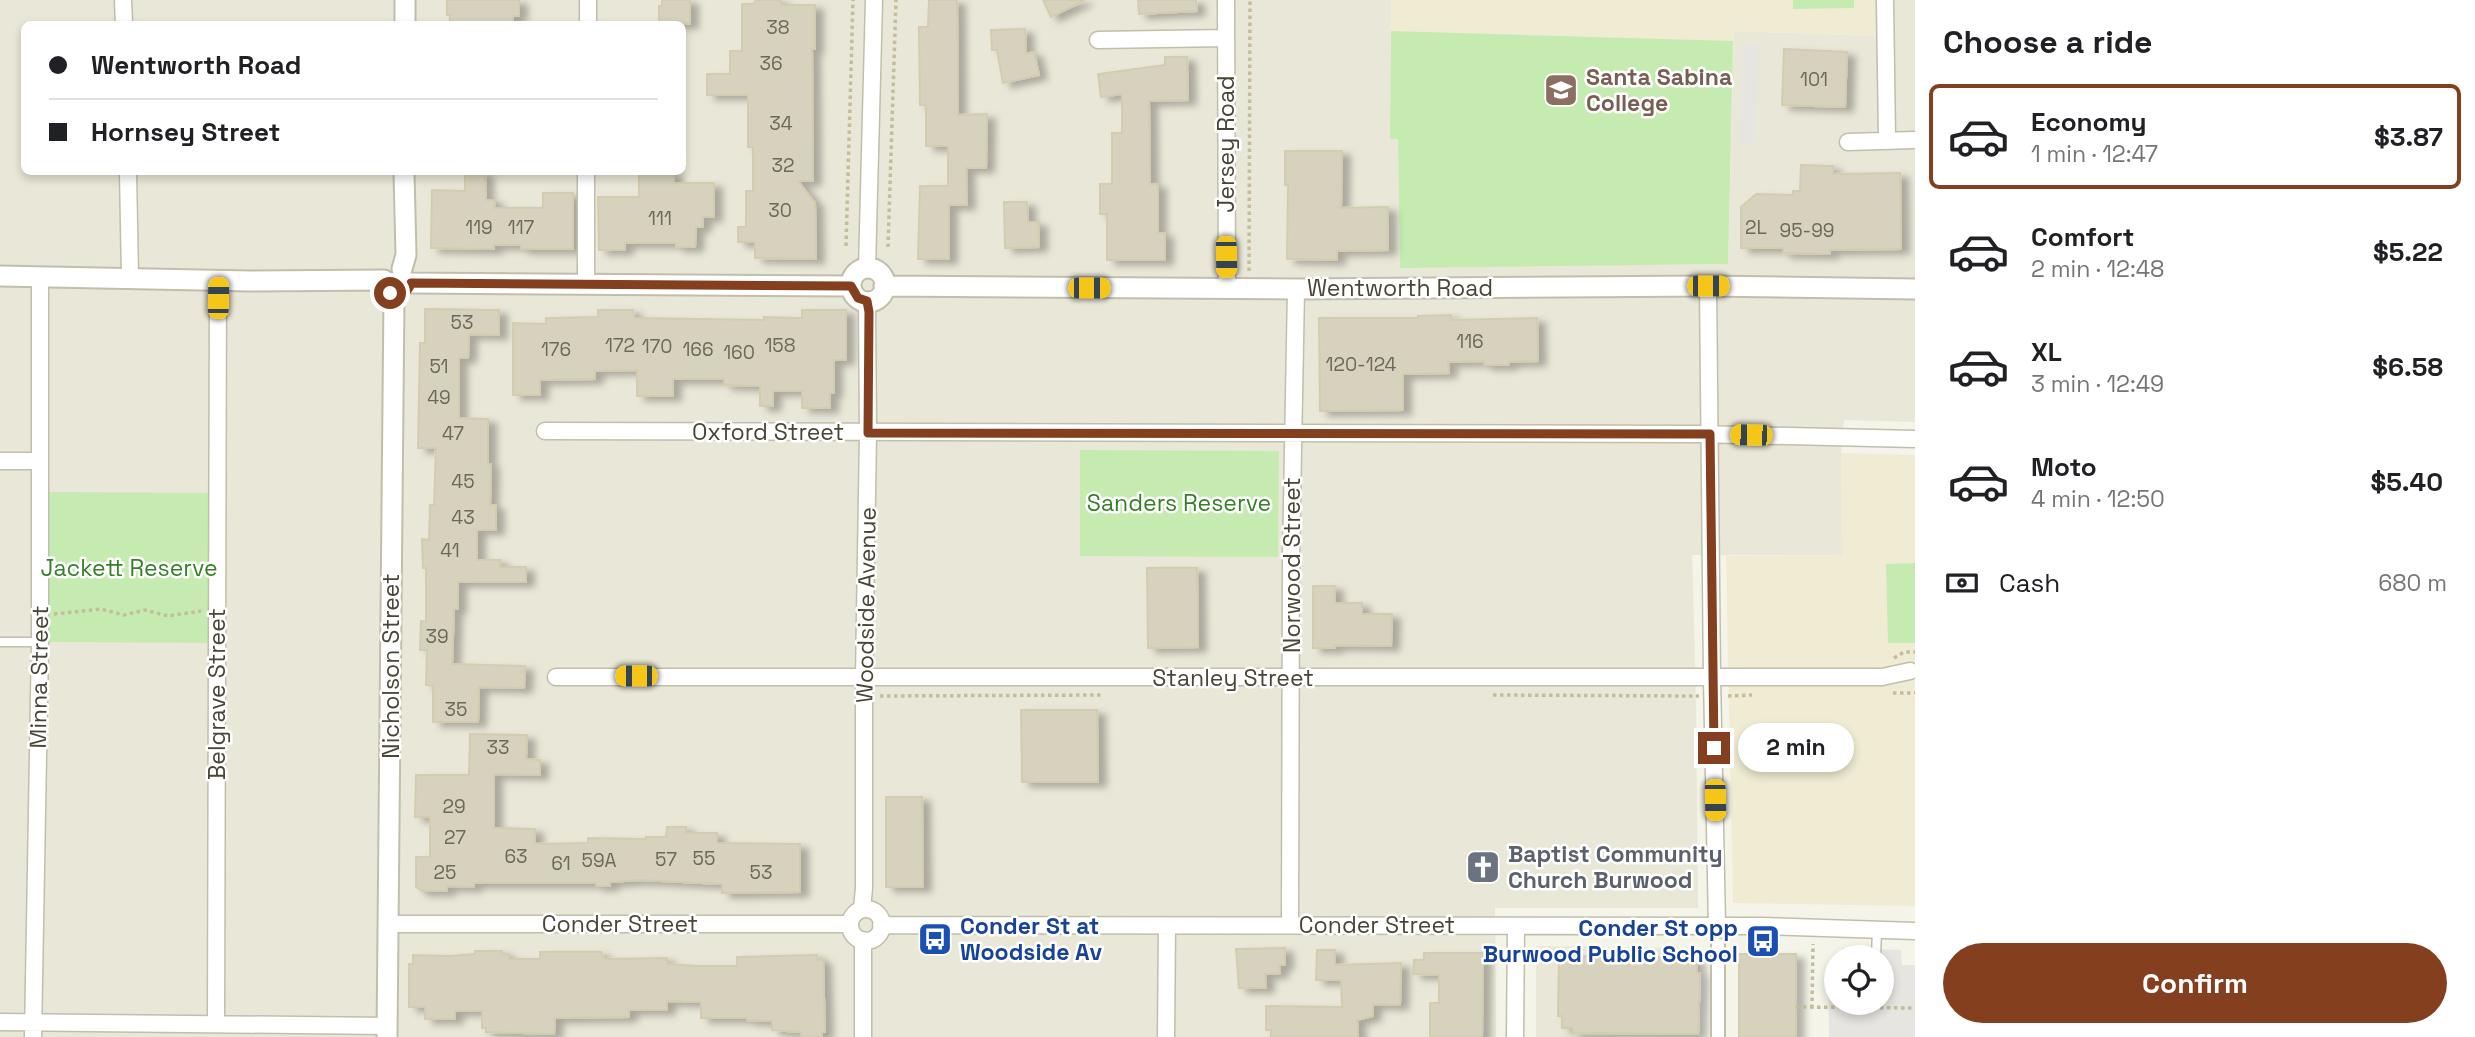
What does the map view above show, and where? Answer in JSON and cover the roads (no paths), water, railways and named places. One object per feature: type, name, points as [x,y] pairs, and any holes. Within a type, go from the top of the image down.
[{"type":"street","points":[[123,0],[124,21]]},
{"type":"street","points":[[405,0],[405,21]]},
{"type":"street","points":[[588,0],[588,21]]},
{"type":"street","points":[[867,268],[874,0]]},
{"type":"street","name":"Jersey Road","points":[[1226,0],[1227,289]]},
{"type":"street","points":[[1885,0],[1887,139]]},
{"type":"street","points":[[1098,40],[1226,38]]},
{"type":"street","points":[[1848,142],[1915,140]]},
{"type":"street","points":[[128,175],[130,277]]},
{"type":"street","points":[[0,276],[218,280],[407,291],[404,175]]},
{"type":"street","points":[[586,175],[586,284]]},
{"type":"street","points":[[867,268],[882,275],[884,286],[877,299],[867,301],[858,298],[851,286],[854,275],[867,268]]},
{"type":"street","name":"Minna Street","points":[[33,1030],[40,642],[40,276]]},
{"type":"street","points":[[406,276],[586,284],[851,286]]},
{"type":"street","name":"Belgrave Street","points":[[216,1024],[218,280]]},
{"type":"street","name":"Wentworth Road","points":[[884,286],[1227,289],[1708,286],[1915,289]]},
{"type":"street","points":[[1708,286],[1717,926]]},
{"type":"street","name":"Nicholson Street","points":[[388,1031],[389,288]]},
{"type":"street","name":"Norwood Street","points":[[1290,924],[1296,289]]},
{"type":"street","name":"Woodside Avenue","points":[[862,909],[867,301]]},
{"type":"street","name":"Oxford Street","points":[[545,431],[1710,434],[1915,439]]},
{"type":"street","points":[[0,461],[39,461]]},
{"type":"street","name":"Stanley Street","points":[[556,677],[1712,678],[1882,677],[1910,671]]},
{"type":"street","points":[[862,909],[875,912],[881,925],[876,937],[863,940],[853,934],[850,924],[855,913],[862,909]]},
{"type":"street","name":"Conder Street","points":[[389,924],[850,924]]},
{"type":"street","name":"Conder Street","points":[[881,925],[1812,926],[1915,931]]},
{"type":"street","points":[[1166,1037],[1167,926]]},
{"type":"street","points":[[1515,1037],[1516,926]]},
{"type":"street","points":[[863,940],[863,1037]]},
{"type":"street","points":[[1718,944],[1718,1037]]},
{"type":"street","points":[[0,1022],[33,1030],[216,1024],[388,1031]]},
{"type":"lane","points":[[0,642],[40,642]]},
{"type":"lane","points":[[1876,945],[1877,930]]},
{"type":"place","name":"Santa Sabina College","points":[[1561,90]]},
{"type":"place","name":"Baptist Community Church Burwood","points":[[1483,867]]},
{"type":"place","name":"Conder St at Woodside Av","points":[[935,939]]},
{"type":"place","name":"Conder St opp Burwood Public School","points":[[1763,941]]},
{"type":"park label","name":"Sanders Reserve","points":[[1179,503]]},
{"type":"park label","name":"Jackett Reserve","points":[[129,568]]}]
